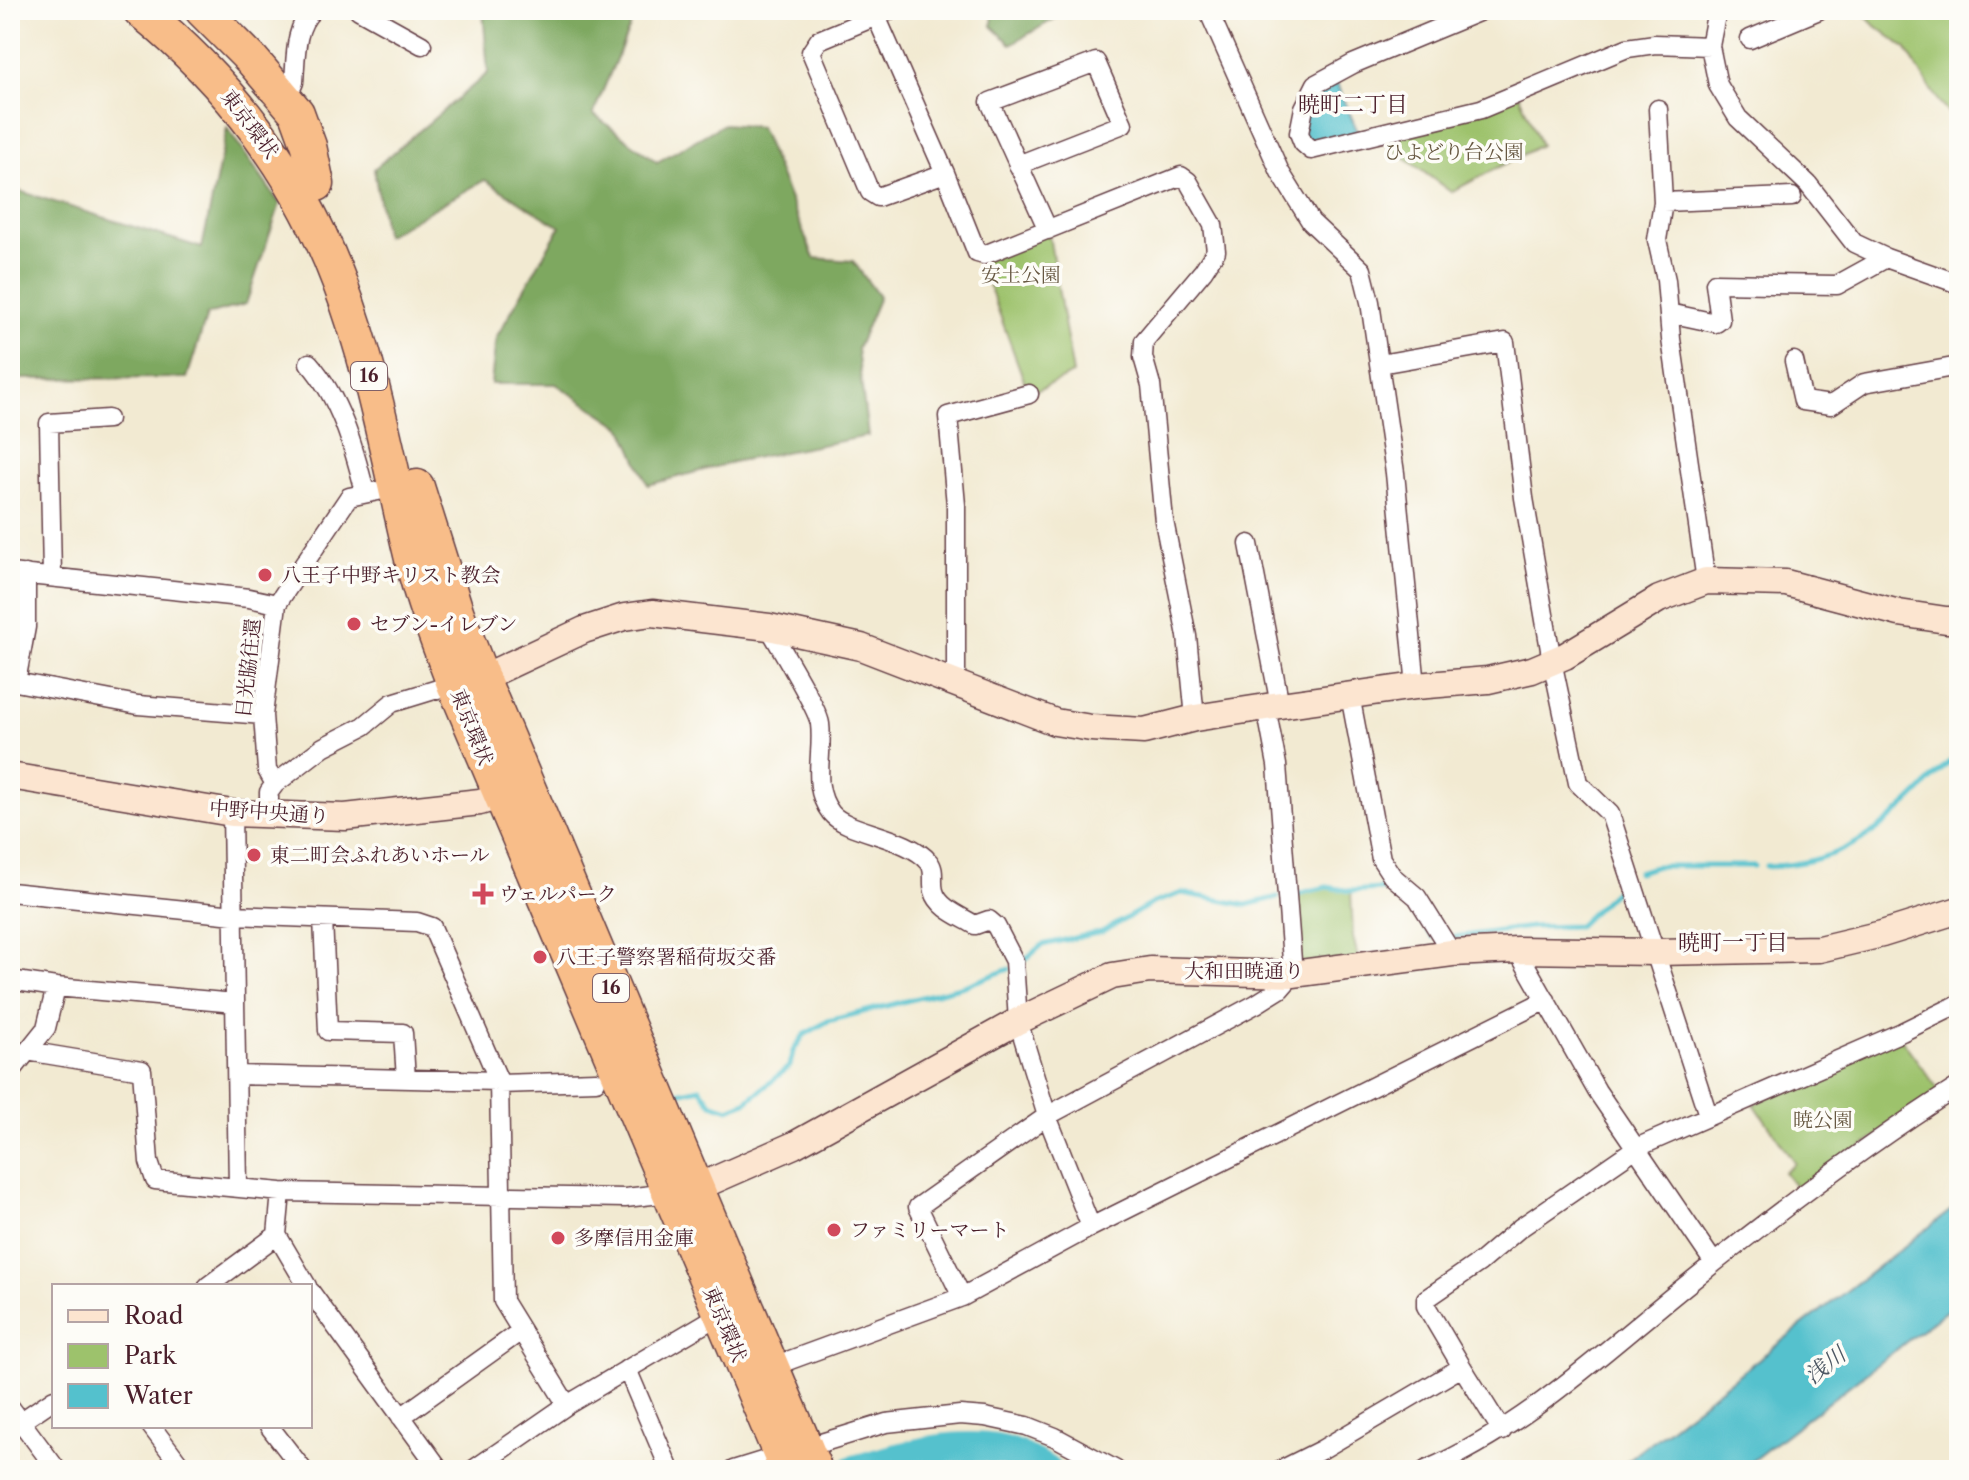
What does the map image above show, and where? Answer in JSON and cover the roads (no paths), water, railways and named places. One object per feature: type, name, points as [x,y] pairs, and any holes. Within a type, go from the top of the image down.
[{"type":"highway","name":"東京環状","points":[[140,10],[185,49],[236,102],[269,147],[309,212],[350,311],[381,490],[468,681],[683,1190],[771,1367],[797,1460]]},
{"type":"highway","name":"東京環状","points":[[172,10],[212,47],[254,93],[288,137],[342,233],[371,310],[421,501],[457,614],[468,681]]},
{"type":"highway","points":[[202,10],[252,60],[300,121],[317,184]]},
{"type":"highway","name":"東京環状","points":[[683,1190],[721,1314],[797,1460]]},
{"type":"street","points":[[359,10],[422,45]]},
{"type":"street","points":[[1208,10],[1280,172],[1311,222],[1362,270],[1380,364],[1395,473],[1416,686]]},
{"type":"street","points":[[1483,10],[1353,64],[1316,84],[1299,133],[1303,143],[1311,150],[1481,109],[1627,48],[1656,50],[1710,46]]},
{"type":"street","points":[[1717,10],[1710,46],[1718,85],[1738,118],[1808,184],[1854,243],[1959,284]]},
{"type":"street","points":[[1750,39],[1813,12]]},
{"type":"street","points":[[945,173],[878,197],[870,192],[811,52],[819,40],[884,13],[977,253],[984,255],[996,251],[1181,176],[1188,181],[1213,225],[1216,251],[1144,341],[1143,357],[1151,385],[1164,521],[1187,636],[1195,718]]},
{"type":"street","points":[[282,96],[294,82],[302,14]]},
{"type":"street","points":[[1018,165],[1123,124],[1096,62],[990,102],[1018,165],[1048,230]]},
{"type":"street","points":[[1658,109],[1663,202],[1657,240],[1666,280],[1706,581]]},
{"type":"street","points":[[1663,202],[1792,197]]},
{"type":"street","points":[[1669,313],[1716,323],[1720,320],[1715,283],[1837,285],[1886,258]]},
{"type":"street","points":[[1380,364],[1505,342],[1524,498],[1552,661],[1578,783],[1610,814],[1708,1115]]},
{"type":"street","points":[[1794,361],[1803,401],[1831,405],[1864,383],[1959,366]]},
{"type":"street","points":[[309,363],[321,377],[381,490]]},
{"type":"street","points":[[956,683],[956,505],[948,416],[1029,394]]},
{"type":"street","points":[[52,576],[49,423],[108,419]]},
{"type":"street","name":"日光脇往還","points":[[269,814],[269,792],[275,784],[267,770],[263,715],[277,604],[349,497],[381,490]]},
{"type":"street","points":[[962,1297],[918,1207],[1047,1116],[1256,1004],[1280,989],[1293,974],[1273,706],[1249,544]]},
{"type":"street","points":[[263,715],[138,705],[16,682],[26,627],[18,574],[249,598],[277,604]]},
{"type":"street","points":[[275,784],[323,747],[364,726],[392,703],[468,681],[558,641],[635,615],[652,613],[769,627],[861,647],[1055,722],[1144,731],[1195,718],[1416,686],[1488,680],[1532,670],[1659,599],[1706,581],[1786,583],[1899,613],[1959,620]]},
{"type":"street","points":[[769,627],[820,722],[818,782],[831,813],[841,820],[906,845],[930,863],[933,890],[945,906],[975,925],[989,920],[996,926],[1014,961],[1018,1021],[1047,1116],[1091,1227]]},
{"type":"street","points":[[1350,695],[1381,859],[1392,876],[1417,897],[1447,943]]},
{"type":"street","name":"中野中央通り","points":[[10,776],[232,813],[345,817],[480,802],[513,792]]},
{"type":"street","points":[[232,813],[238,1186]]},
{"type":"street","points":[[10,892],[234,915],[417,922],[432,927],[499,1082],[503,1301],[567,1405]]},
{"type":"street","name":"大和田暁通り","points":[[683,1190],[794,1145],[1018,1021],[1112,976],[1150,970],[1293,974],[1447,943],[1517,950],[1656,952],[1819,949],[1882,934],[1959,910]]},
{"type":"street","points":[[323,919],[328,1031],[403,1033],[406,1079]]},
{"type":"street","points":[[1517,950],[1597,1091],[1714,1263]]},
{"type":"street","points":[[10,980],[235,1003]]},
{"type":"street","points":[[10,1073],[46,1028],[56,987]]},
{"type":"street","points":[[771,1367],[962,1297],[1091,1227],[1546,1000]]},
{"type":"street","points":[[1502,1431],[1426,1306],[1426,1299],[1480,1262],[1520,1228],[1636,1148],[1959,1004]]},
{"type":"street","points":[[27,1051],[142,1070],[149,1162],[155,1180],[281,1192],[625,1198],[683,1190]]},
{"type":"street","points":[[237,1075],[499,1082],[596,1081]]},
{"type":"street","points":[[1426,1470],[1502,1431],[1555,1393],[1714,1263],[1861,1151],[1959,1086]]},
{"type":"street","points":[[281,1192],[277,1235],[305,1284]]},
{"type":"street","points":[[211,1284],[277,1235]]},
{"type":"street","points":[[312,1295],[440,1470]]},
{"type":"street","points":[[473,1470],[567,1405],[721,1314]]},
{"type":"street","points":[[401,1417],[521,1331]]},
{"type":"street","points":[[1281,1470],[1321,1450],[1462,1367]]},
{"type":"street","points":[[627,1369],[670,1470]]},
{"type":"street","points":[[16,1426],[52,1400]]},
{"type":"street","points":[[10,1407],[16,1426],[57,1470]]},
{"type":"street","points":[[733,1470],[797,1460],[902,1419],[943,1416],[985,1417],[1027,1426],[1055,1437],[1116,1470]]},
{"type":"street","points":[[152,1428],[184,1470]]},
{"type":"street","points":[[271,1428],[303,1470]]},
{"type":"water","points":[[1333,75],[1360,137],[1303,143],[1304,108]]},
{"type":"water","name":"浅川","points":[[1959,1204],[1959,1301],[1740,1470],[1615,1470]]},
{"type":"waterway","points":[[1766,866],[1796,864],[1847,848],[1889,820],[1949,762],[1959,757]]},
{"type":"waterway","points":[[1638,872],[1657,866],[1754,866]]},
{"type":"waterway","points":[[1297,894],[1327,887],[1351,891],[1392,891],[1433,937]]},
{"type":"waterway","points":[[1446,938],[1531,927],[1578,926],[1616,890]]},
{"type":"waterway","points":[[1020,964],[1042,945],[1102,932],[1153,903],[1182,893],[1246,905],[1278,897]]},
{"type":"waterway","points":[[673,1094],[700,1088],[711,1103],[729,1109],[746,1102],[790,1066],[793,1051],[804,1035],[828,1021],[964,986],[1009,969]]},
{"type":"waterway","points":[[854,1470],[927,1451],[964,1447],[1007,1451],[1046,1470]]},
{"type":"place","name":"八王子中野キリスト教会","points":[[265,575]]},
{"type":"place","name":"セブン-イレブン","points":[[354,624]]},
{"type":"place","name":"東二町会ふれあいホール","points":[[254,855]]},
{"type":"place","name":"ウェルパーク","points":[[483,894]]},
{"type":"place","name":"八王子警察署稲荷坂交番","points":[[540,957]]},
{"type":"place","name":"ファミリーマート","points":[[834,1230]]},
{"type":"place","name":"多摩信用金庫","points":[[558,1238]]},
{"type":"district","name":"暁町二丁目","points":[[1353,104]]},
{"type":"district","name":"暁町一丁目","points":[[1733,942]]},
{"type":"park label","name":"ひよどり台公園","points":[[1454,152]]},
{"type":"park label","name":"安土公園","points":[[1021,275]]},
{"type":"park label","name":"暁公園","points":[[1823,1120]]}]
